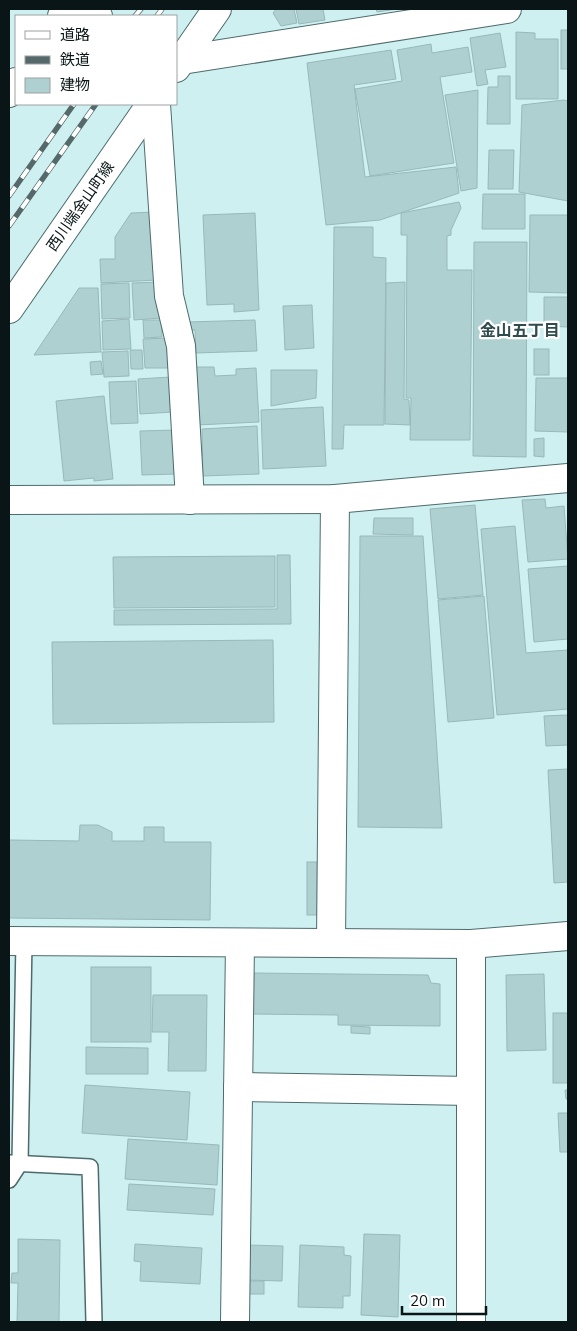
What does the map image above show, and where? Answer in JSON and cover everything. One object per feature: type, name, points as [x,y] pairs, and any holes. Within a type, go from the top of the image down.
[{"type":"street","points":[[178,65],[218,9]]},
{"type":"street","points":[[178,65],[506,9]]},
{"type":"street","name":"西川端金山町線","points":[[9,309],[151,105]]},
{"type":"street","points":[[156,105],[169,296],[181,346],[190,500]]},
{"type":"street","points":[[9,500],[335,499],[568,478]]},
{"type":"street","points":[[330,943],[335,499]]},
{"type":"street","points":[[16,941],[472,944],[568,936]]},
{"type":"street","points":[[235,1322],[240,943]]},
{"type":"street","points":[[471,1322],[472,944]]},
{"type":"street","points":[[238,1087],[471,1090]]},
{"type":"lane","points":[[9,1180],[14,1163],[16,941]]},
{"type":"lane","points":[[14,1163],[90,1167],[94,1322]]},
{"type":"building","points":[[276,9],[294,9],[297,23],[281,26],[273,13]]},
{"type":"building","points":[[296,9],[323,9],[325,20],[299,24]]},
{"type":"building","points":[[376,9],[397,9],[377,12]]},
{"type":"building","points":[[561,30],[568,30],[568,69],[561,69]]},
{"type":"building","points":[[516,32],[535,33],[535,39],[558,39],[558,99],[516,99]]},
{"type":"building","points":[[500,33],[506,67],[485,70],[488,84],[477,86],[470,38]]},
{"type":"building","points":[[431,44],[432,53],[468,47],[472,72],[440,77],[454,163],[370,176],[355,89],[402,81],[397,50]]},
{"type":"building","points":[[391,50],[396,79],[354,85],[365,177],[456,167],[459,193],[380,220],[326,225],[307,63]]},
{"type":"building","points":[[498,76],[510,76],[510,124],[487,124],[488,87],[498,87]]},
{"type":"building","points":[[478,90],[477,188],[461,191],[445,95]]},
{"type":"building","points":[[568,101],[568,201],[519,192],[522,105]]},
{"type":"building","points":[[489,150],[514,150],[513,189],[488,189]]},
{"type":"building","points":[[483,194],[525,194],[525,229],[482,229]]},
{"type":"building","points":[[459,202],[461,208],[451,230],[451,235],[447,236],[447,270],[472,270],[470,440],[410,440],[411,398],[406,398],[407,235],[401,235],[401,213]]},
{"type":"building","points":[[155,212],[157,280],[101,283],[100,259],[115,259],[115,237],[131,213]]},
{"type":"building","points":[[255,213],[259,310],[234,312],[234,304],[207,305],[203,215]]},
{"type":"building","points":[[530,215],[568,215],[568,293],[529,292]]},
{"type":"building","points":[[334,227],[373,227],[373,257],[386,258],[384,425],[344,425],[343,449],[332,449]]},
{"type":"building","points":[[474,242],[527,242],[526,457],[473,456]]},
{"type":"building","points":[[159,282],[161,318],[134,320],[132,283]]},
{"type":"building","points":[[405,282],[404,399],[409,400],[410,425],[385,424],[386,283]]},
{"type":"building","points":[[129,283],[130,318],[102,319],[101,284]]},
{"type":"building","points":[[79,288],[98,288],[101,352],[34,355]]},
{"type":"building","points":[[544,297],[568,297],[568,327],[544,326]]},
{"type":"building","points":[[312,305],[314,348],[285,350],[283,306]]},
{"type":"building","points":[[129,319],[131,349],[103,350],[102,321]]},
{"type":"building","points":[[143,320],[161,320],[162,337],[144,338]]},
{"type":"building","points":[[255,320],[257,351],[196,353],[195,330],[188,331],[188,322]]},
{"type":"building","points":[[168,338],[169,368],[145,368],[143,339]]},
{"type":"building","points":[[534,349],[549,349],[549,375],[534,375]]},
{"type":"building","points":[[130,350],[142,350],[143,369],[131,369]]},
{"type":"building","points":[[128,351],[129,376],[104,377],[102,352]]},
{"type":"building","points":[[101,361],[103,374],[91,375],[90,362]]},
{"type":"building","points":[[195,367],[214,367],[215,376],[236,375],[236,369],[256,368],[259,422],[197,425]]},
{"type":"building","points":[[271,370],[317,370],[316,398],[271,406]]},
{"type":"building","points":[[171,377],[173,412],[140,414],[138,379]]},
{"type":"building","points":[[536,378],[568,378],[568,432],[535,431]]},
{"type":"building","points":[[136,381],[138,423],[111,424],[109,382]]},
{"type":"building","points":[[104,396],[113,479],[94,481],[94,478],[64,481],[56,401]]},
{"type":"building","points":[[323,407],[326,466],[263,469],[261,410]]},
{"type":"building","points":[[257,426],[259,474],[203,476],[202,429]]},
{"type":"building","points":[[176,430],[177,474],[142,475],[140,431]]},
{"type":"building","points":[[544,438],[544,457],[534,456],[534,439]]},
{"type":"building","points":[[545,499],[546,508],[564,506],[568,559],[528,562],[522,500]]},
{"type":"building","points":[[475,505],[483,595],[438,599],[430,509]]},
{"type":"building","points":[[374,518],[413,518],[413,535],[373,534]]},
{"type":"building","points":[[515,526],[526,653],[568,650],[568,709],[497,715],[481,529]]},
{"type":"building","points":[[360,536],[423,536],[442,828],[358,827]]},
{"type":"building","points":[[277,555],[290,555],[291,624],[114,625],[114,610],[277,609]]},
{"type":"building","points":[[275,556],[275,607],[114,608],[113,557]]},
{"type":"building","points":[[568,566],[568,639],[534,642],[528,569]]},
{"type":"building","points":[[484,596],[494,718],[448,722],[438,600]]},
{"type":"building","points":[[273,640],[274,722],[53,724],[52,642]]},
{"type":"building","points":[[568,715],[568,745],[546,746],[544,716]]},
{"type":"building","points":[[568,769],[568,882],[554,883],[548,770]]},
{"type":"building","points":[[80,825],[98,825],[112,832],[112,841],[144,841],[144,827],[164,827],[164,842],[211,842],[210,920],[9,918],[9,840],[79,841]]},
{"type":"building","points":[[307,862],[317,862],[317,915],[307,915]]},
{"type":"building","points":[[91,967],[151,967],[151,1042],[91,1042]]},
{"type":"building","points":[[254,973],[428,975],[431,983],[440,984],[440,1026],[338,1025],[338,1015],[253,1014]]},
{"type":"building","points":[[544,974],[546,1050],[507,1051],[506,975]]},
{"type":"building","points":[[153,995],[207,995],[206,1071],[168,1071],[169,1032],[152,1032]]},
{"type":"building","points":[[553,1013],[568,1013],[568,1083],[553,1083]]},
{"type":"building","points":[[351,1026],[370,1027],[370,1034],[351,1033]]},
{"type":"building","points":[[86,1047],[148,1048],[148,1074],[86,1074]]},
{"type":"building","points":[[85,1085],[190,1092],[187,1140],[82,1133]]},
{"type":"building","points":[[565,1090],[568,1090],[568,1099],[566,1099]]},
{"type":"building","points":[[558,1113],[568,1113],[568,1152],[560,1152]]},
{"type":"building","points":[[128,1139],[219,1145],[217,1185],[125,1179]]},
{"type":"building","points":[[129,1184],[215,1189],[213,1215],[127,1210]]},
{"type":"building","points":[[364,1234],[400,1235],[398,1317],[361,1315]]},
{"type":"building","points":[[18,1239],[60,1240],[59,1322],[17,1322],[18,1283],[11,1283],[12,1273],[18,1273]]},
{"type":"building","points":[[135,1244],[202,1248],[200,1284],[140,1281],[141,1262],[134,1261]]},
{"type":"building","points":[[247,1245],[283,1246],[282,1281],[246,1280]]},
{"type":"building","points":[[300,1245],[344,1247],[344,1255],[351,1256],[350,1296],[343,1296],[343,1308],[298,1307]]},
{"type":"building","points":[[246,1281],[264,1281],[264,1294],[246,1294]]},
{"type":"railway","points":[[136,15],[141,9]]},
{"type":"railway","points":[[158,15],[162,9]]},
{"type":"railway","points":[[9,196],[73,105]]},
{"type":"railway","points":[[9,226],[95,105]]},
{"type":"district","name":"金山五丁目","points":[[520,330]]}]
